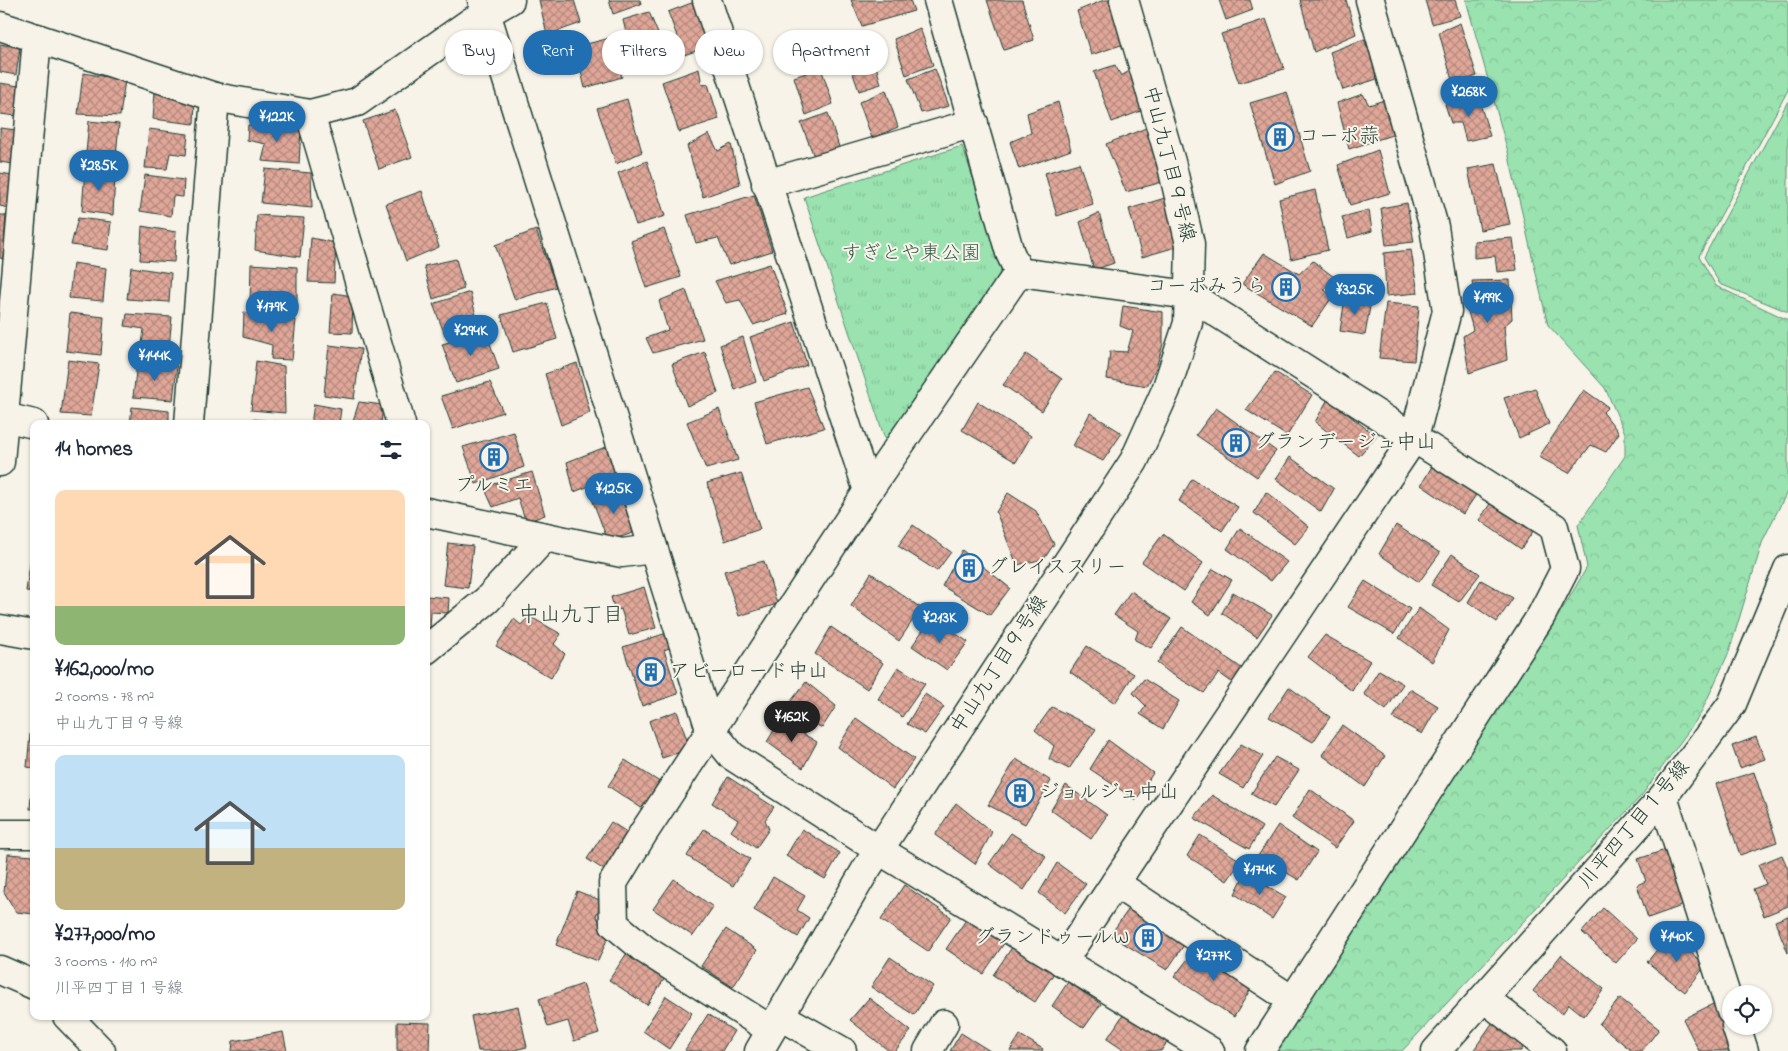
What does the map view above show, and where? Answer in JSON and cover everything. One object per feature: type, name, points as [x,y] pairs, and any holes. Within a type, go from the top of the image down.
[{"type":"street","points":[[0,26],[214,97],[310,114],[357,102],[471,22],[484,7],[510,0]]},
{"type":"street","points":[[707,0],[868,491]]},
{"type":"street","points":[[938,0],[1010,253],[1019,272]]},
{"type":"street","name":"中山九丁目９号線","points":[[770,1032],[879,850],[1134,461],[1166,390],[1188,323],[1190,244],[1171,162],[1124,0]]},
{"type":"street","points":[[1062,962],[1414,438],[1447,311],[1434,227],[1370,0]]},
{"type":"street","points":[[484,7],[710,729],[732,756],[879,850],[1210,1051]]},
{"type":"street","points":[[0,462],[2,417],[38,38]]},
{"type":"street","points":[[189,420],[214,97]]},
{"type":"street","points":[[310,114],[400,420]]},
{"type":"street","points":[[766,184],[974,124]]},
{"type":"street","points":[[1019,272],[1189,295],[1554,527],[1565,569],[1541,616],[1260,1051]]},
{"type":"street","points":[[842,1051],[770,1032],[644,949],[614,924],[613,883],[710,729],[868,491],[1019,272]]},
{"type":"street","points":[[2,417],[30,423]]},
{"type":"street","points":[[430,512],[622,554],[653,549]]},
{"type":"street","points":[[430,647],[487,600],[545,537]]},
{"type":"street","name":"川平四丁目１号線","points":[[1436,1051],[1663,798],[1732,704],[1788,569]]},
{"type":"street","points":[[0,629],[30,634]]},
{"type":"street","points":[[1663,798],[1723,985]]},
{"type":"street","points":[[0,834],[30,834]]},
{"type":"street","points":[[1115,883],[1292,1000]]},
{"type":"street","points":[[0,970],[30,983]]},
{"type":"street","points":[[1484,998],[1552,1051]]},
{"type":"street","points":[[71,1020],[101,1051]]},
{"type":"street","points":[[928,1051],[944,1024]]},
{"type":"street","points":[[1739,1035],[1744,1051]]},
{"type":"green space","points":[[1466,0],[1788,0],[1788,90],[1699,256],[1716,286],[1788,320],[1788,490],[1763,540],[1729,652],[1700,715],[1642,795],[1402,1051],[1269,1051],[1568,600],[1587,567],[1578,525],[1625,456],[1625,433],[1605,388],[1548,325],[1508,152]]},
{"type":"green space","points":[[1788,101],[1788,312],[1720,284],[1704,257]]},
{"type":"green space","name":"すぎとや東公園","points":[[962,146],[1004,267],[894,436],[885,439],[804,197]]},
{"type":"building","points":[[539,0],[574,0],[581,23],[561,30],[546,30]]},
{"type":"building","points":[[609,0],[640,0],[641,4],[613,14]]},
{"type":"building","points":[[851,0],[910,0],[914,11],[862,26]]},
{"type":"building","points":[[987,0],[1022,0],[1034,40],[1004,50]]},
{"type":"building","points":[[1104,0],[1110,0],[1124,44],[1091,55],[1077,11]]},
{"type":"building","points":[[1219,0],[1250,0],[1253,10],[1226,20]]},
{"type":"building","points":[[1300,0],[1346,0],[1356,34],[1314,52]]},
{"type":"building","points":[[1425,0],[1455,0],[1460,16],[1432,24]]},
{"type":"building","points":[[694,2],[705,30],[695,30],[695,51],[685,55],[685,30],[675,30],[668,12]]},
{"type":"building","points":[[649,12],[656,30],[625,30],[623,20]]},
{"type":"building","points":[[1266,19],[1284,69],[1239,83],[1221,34]]},
{"type":"building","points":[[1460,23],[1477,76],[1453,84],[1439,32]]},
{"type":"building","points":[[920,28],[933,65],[906,75],[894,39]]},
{"type":"building","points":[[1364,39],[1380,78],[1343,90],[1330,52]]},
{"type":"building","points":[[602,40],[602,75],[621,75],[622,77],[585,88],[582,75],[592,75],[592,43]]},
{"type":"building","points":[[0,44],[20,48],[16,75],[0,72]]},
{"type":"building","points":[[1115,65],[1121,76],[1133,69],[1146,109],[1112,122],[1094,72]]},
{"type":"building","points":[[935,69],[949,106],[921,113],[908,79]]},
{"type":"building","points":[[695,70],[695,75],[700,75],[702,85],[708,84],[719,119],[679,132],[662,82]]},
{"type":"building","points":[[83,73],[125,80],[120,116],[78,114]]},
{"type":"building","points":[[800,75],[823,75],[833,104],[806,115],[794,77]]},
{"type":"building","points":[[853,75],[879,75],[881,84],[859,91]]},
{"type":"building","points":[[0,83],[19,86],[17,116],[0,114]]},
{"type":"building","points":[[886,90],[898,127],[872,138],[859,102]]},
{"type":"building","points":[[155,92],[195,100],[194,124],[153,119]]},
{"type":"building","name":"コーポ蒜","points":[[1287,92],[1310,171],[1275,184],[1250,103]]},
{"type":"building","points":[[1363,94],[1369,105],[1384,100],[1395,134],[1349,149],[1337,103]]},
{"type":"building","points":[[1478,97],[1490,136],[1466,141],[1461,123],[1451,123],[1445,104]]},
{"type":"building","points":[[627,99],[642,152],[616,164],[597,108]]},
{"type":"building","points":[[1058,102],[1071,150],[1019,169],[1010,142],[1031,133],[1027,113]]},
{"type":"building","points":[[395,110],[412,157],[379,169],[363,121]]},
{"type":"building","points":[[828,113],[840,150],[815,159],[801,123]]},
{"type":"building","points":[[89,121],[119,124],[115,167],[85,164]]},
{"type":"building","points":[[248,125],[301,129],[299,164],[262,161],[266,144],[247,140]]},
{"type":"building","points":[[1151,126],[1166,181],[1126,192],[1106,144]]},
{"type":"building","points":[[0,128],[17,130],[13,164],[0,162]]},
{"type":"building","points":[[149,129],[188,134],[186,155],[170,153],[167,169],[145,168]]},
{"type":"building","points":[[709,134],[718,151],[731,144],[740,184],[703,197],[687,146]]},
{"type":"building","points":[[1378,150],[1390,193],[1350,205],[1338,165]]},
{"type":"building","points":[[647,161],[665,216],[636,225],[618,173]]},
{"type":"building","points":[[1079,163],[1093,204],[1057,216],[1045,173]]},
{"type":"building","points":[[1496,164],[1510,224],[1480,230],[1468,169]]},
{"type":"building","points":[[85,169],[115,174],[113,215],[82,211]]},
{"type":"building","points":[[265,169],[311,173],[312,208],[261,203]]},
{"type":"building","points":[[0,173],[13,175],[8,208],[0,206]]},
{"type":"building","points":[[145,175],[184,180],[183,197],[173,196],[171,216],[140,211]]},
{"type":"building","points":[[1315,190],[1328,250],[1291,259],[1279,199]]},
{"type":"building","points":[[422,191],[439,247],[406,261],[386,204]]},
{"type":"building","points":[[754,195],[772,251],[729,265],[718,238],[696,243],[687,215]]},
{"type":"building","points":[[1165,198],[1176,247],[1142,257],[1129,209]]},
{"type":"building","points":[[1407,203],[1414,242],[1386,245],[1381,208]]},
{"type":"building","points":[[1369,210],[1372,231],[1348,238],[1342,217]]},
{"type":"building","points":[[1099,213],[1114,263],[1094,270],[1080,222]]},
{"type":"building","points":[[0,215],[6,215],[3,259],[0,258]]},
{"type":"building","points":[[257,215],[304,218],[300,257],[255,250]]},
{"type":"building","points":[[78,218],[111,222],[108,250],[71,245]]},
{"type":"building","points":[[142,226],[176,232],[174,262],[140,260]]},
{"type":"building","points":[[664,229],[681,277],[646,288],[631,241]]},
{"type":"building","points":[[536,230],[556,287],[515,300],[495,245]]},
{"type":"building","points":[[311,238],[336,243],[334,283],[308,282]]},
{"type":"building","points":[[1513,238],[1517,270],[1497,272],[1495,256],[1474,258],[1474,241]]},
{"type":"building","points":[[1411,250],[1418,293],[1386,296],[1384,253]]},
{"type":"building","name":"コーポみうら","points":[[1264,253],[1299,274],[1313,261],[1334,277],[1324,290],[1333,296],[1312,326],[1242,284]]},
{"type":"building","points":[[456,259],[464,289],[433,299],[424,266]]},
{"type":"building","points":[[73,263],[106,268],[103,301],[69,298]]},
{"type":"building","points":[[251,264],[297,267],[297,310],[250,304]]},
{"type":"building","points":[[770,264],[788,314],[753,325],[740,300],[726,303],[715,281]]},
{"type":"building","points":[[131,267],[171,273],[169,302],[127,299]]},
{"type":"building","points":[[1510,280],[1512,319],[1504,326],[1507,360],[1469,373],[1463,336],[1473,330],[1467,308],[1475,299],[1472,281]]},
{"type":"building","points":[[686,290],[703,339],[653,353],[646,338],[668,330],[659,301]]},
{"type":"building","points":[[470,292],[478,323],[445,335],[433,304]]},
{"type":"building","points":[[333,293],[353,296],[352,333],[330,332]]},
{"type":"building","points":[[1345,298],[1371,301],[1365,335],[1340,331]]},
{"type":"building","points":[[547,303],[557,339],[513,352],[501,315]]},
{"type":"building","points":[[1386,303],[1419,306],[1414,361],[1379,358]]},
{"type":"building","points":[[1123,306],[1163,312],[1163,344],[1156,368],[1147,386],[1107,379],[1110,351],[1127,352],[1133,331],[1120,326]]},
{"type":"building","points":[[244,312],[296,320],[292,360],[271,359],[272,345],[243,337]]},
{"type":"building","points":[[70,313],[104,317],[101,355],[66,351]]},
{"type":"building","points":[[127,314],[172,317],[169,347],[142,345],[144,329],[125,326]]},
{"type":"building","points":[[794,322],[807,365],[764,381],[750,337]]},
{"type":"building","points":[[486,332],[499,369],[456,383],[442,344]]},
{"type":"building","points":[[743,337],[756,382],[735,390],[720,345]]},
{"type":"building","points":[[329,345],[361,349],[354,399],[324,395]]},
{"type":"building","points":[[705,352],[718,393],[687,406],[672,364]]},
{"type":"building","points":[[1026,354],[1062,379],[1042,411],[1003,385]]},
{"type":"building","points":[[68,360],[99,364],[91,416],[61,414]]},
{"type":"building","points":[[256,361],[284,366],[285,413],[251,410]]},
{"type":"building","points":[[137,363],[177,366],[173,400],[133,397]]},
{"type":"building","points":[[577,363],[590,413],[561,425],[545,374]]},
{"type":"building","points":[[1275,372],[1312,395],[1287,436],[1246,410]]},
{"type":"building","points":[[490,382],[503,412],[453,429],[441,396]]},
{"type":"building","points":[[807,387],[824,428],[767,444],[754,402]]},
{"type":"building","points":[[1535,388],[1549,424],[1519,438],[1504,398]]},
{"type":"building","points":[[1584,390],[1608,407],[1603,412],[1619,433],[1606,452],[1591,445],[1569,473],[1539,457]]},
{"type":"building","points":[[1328,399],[1376,436],[1359,456],[1315,422]]},
{"type":"building","points":[[359,402],[383,405],[381,420],[353,420]]},
{"type":"building","points":[[978,402],[1031,436],[1016,462],[962,430]]},
{"type":"building","points":[[314,404],[341,409],[340,420],[312,420]]},
{"type":"building","points":[[132,407],[169,411],[169,420],[130,420]]},
{"type":"building","name":"グランデージュ中山","points":[[1216,408],[1276,451],[1257,477],[1196,435]]},
{"type":"building","points":[[719,409],[738,460],[706,469],[687,422]]},
{"type":"building","points":[[1090,413],[1122,433],[1103,461],[1073,446]]},
{"type":"building","name":"プルミエ","points":[[514,432],[524,467],[476,484],[463,447]]},
{"type":"building","points":[[608,446],[618,475],[574,492],[567,462]]},
{"type":"building","points":[[1290,457],[1334,489],[1321,512],[1276,479]]},
{"type":"building","points":[[1434,463],[1478,492],[1463,514],[1421,485]]},
{"type":"building","points":[[532,472],[545,515],[526,522],[518,498],[493,507],[484,487]]},
{"type":"building","points":[[741,473],[760,529],[725,541],[707,483]]},
{"type":"building","points":[[1192,479],[1238,507],[1222,531],[1179,501]]},
{"type":"building","points":[[623,489],[633,533],[608,541],[592,499]]},
{"type":"building","points":[[1266,492],[1309,527],[1295,544],[1254,513]]},
{"type":"building","points":[[1008,493],[1036,511],[1054,544],[1044,559],[1017,565],[996,512]]},
{"type":"building","points":[[1494,498],[1536,527],[1521,549],[1479,520]]},
{"type":"building","points":[[913,525],[951,552],[937,571],[898,546]]},
{"type":"building","points":[[1396,525],[1440,553],[1419,582],[1379,554]]},
{"type":"building","points":[[1240,528],[1287,562],[1271,581],[1227,549]]},
{"type":"building","points":[[1163,534],[1203,563],[1184,591],[1142,562]]},
{"type":"building","points":[[448,543],[473,546],[468,588],[443,585]]},
{"type":"building","name":"グレイススリー","points":[[962,550],[1010,588],[990,615],[942,586]]},
{"type":"building","points":[[1452,554],[1480,574],[1459,602],[1431,585]]},
{"type":"building","points":[[764,561],[777,604],[739,616],[724,571]]},
{"type":"building","points":[[30,564],[30,592],[26,591]]},
{"type":"building","points":[[1213,569],[1232,580],[1210,615],[1191,602]]},
{"type":"building","points":[[871,573],[921,608],[899,641],[851,606]]},
{"type":"building","points":[[1481,580],[1513,598],[1497,622],[1468,602]]},
{"type":"building","points":[[1365,581],[1410,609],[1394,634],[1348,607]]},
{"type":"building","points":[[644,587],[656,628],[629,635],[621,609],[615,611],[611,597]]},
{"type":"building","points":[[1131,591],[1171,619],[1151,648],[1135,640],[1138,631],[1114,615]]},
{"type":"building","points":[[1233,592],[1272,615],[1257,637],[1222,613]]},
{"type":"building","points":[[430,596],[449,598],[448,613],[431,612],[430,630]]},
{"type":"building","points":[[1419,608],[1449,630],[1432,662],[1399,638]]},
{"type":"building","points":[[529,616],[561,634],[554,644],[565,654],[551,678],[496,646],[514,619],[521,625]]},
{"type":"building","points":[[932,617],[968,642],[947,670],[912,646]]},
{"type":"building","points":[[831,627],[883,663],[867,689],[815,654]]},
{"type":"building","points":[[1182,627],[1243,669],[1233,683],[1219,673],[1204,693],[1157,663]]},
{"type":"building","name":"アビーロード中山","points":[[670,632],[675,646],[664,650],[678,694],[642,706],[623,647]]},
{"type":"building","points":[[1325,635],[1370,661],[1352,691],[1308,657]]},
{"type":"building","points":[[1087,646],[1134,674],[1115,703],[1070,672]]},
{"type":"building","points":[[898,667],[925,684],[902,717],[878,699]]},
{"type":"building","points":[[1379,670],[1403,684],[1386,710],[1364,694]]},
{"type":"building","points":[[1144,679],[1179,701],[1163,729],[1140,714],[1146,706],[1133,693]]},
{"type":"building","points":[[806,682],[836,706],[822,728],[787,706]]},
{"type":"building","points":[[1289,687],[1330,717],[1313,742],[1269,717]]},
{"type":"building","points":[[1410,689],[1438,706],[1422,734],[1393,718]]},
{"type":"building","points":[[925,694],[944,707],[925,734],[907,724]]},
{"type":"building","points":[[1052,707],[1096,729],[1069,769],[1049,759],[1054,746],[1035,730]]},
{"type":"building","points":[[677,711],[690,749],[662,758],[649,721]]},
{"type":"building","points":[[856,718],[914,759],[893,789],[838,747]]},
{"type":"building","points":[[780,720],[817,742],[803,768],[767,742]]},
{"type":"building","points":[[1342,725],[1385,756],[1365,787],[1322,755]]},
{"type":"building","points":[[30,734],[30,767],[27,767]]},
{"type":"building","points":[[1756,737],[1765,759],[1740,768],[1732,746]]},
{"type":"building","points":[[1108,740],[1153,773],[1136,800],[1090,769]]},
{"type":"building","points":[[1241,744],[1263,756],[1243,788],[1219,774]]},
{"type":"building","points":[[1275,757],[1299,770],[1274,807],[1251,794]]},
{"type":"building","name":"ジョルジュ中山","points":[[1016,759],[1051,781],[1025,824],[988,805]]},
{"type":"building","points":[[625,760],[666,786],[649,813],[608,786]]},
{"type":"building","points":[[1754,772],[1777,842],[1740,855],[1716,784]]},
{"type":"building","points":[[728,777],[774,807],[765,820],[769,829],[756,848],[731,831],[738,820],[712,803]]},
{"type":"building","points":[[1066,785],[1107,815],[1091,839],[1051,810]]},
{"type":"building","points":[[1310,789],[1354,821],[1335,848],[1292,818]]},
{"type":"building","points":[[1212,795],[1262,827],[1249,849],[1194,818]]},
{"type":"building","points":[[956,803],[992,832],[975,864],[935,835]]},
{"type":"building","points":[[611,822],[633,836],[609,873],[587,859]]},
{"type":"building","points":[[1278,825],[1317,852],[1299,880],[1258,856]]},
{"type":"building","points":[[704,829],[750,859],[733,886],[687,856]]},
{"type":"building","points":[[802,829],[840,853],[825,879],[786,856]]},
{"type":"building","points":[[1011,833],[1046,856],[1024,890],[989,864]]},
{"type":"building","points":[[1200,835],[1241,861],[1227,881],[1187,856]]},
{"type":"building","points":[[1668,849],[1687,904],[1648,918],[1637,885],[1646,881],[1638,859]]},
{"type":"building","points":[[8,854],[30,856],[30,914],[16,912],[4,892]]},
{"type":"building","points":[[1782,855],[1788,869],[1788,906],[1764,916],[1753,889],[1766,884],[1758,865]]},
{"type":"building","points":[[1057,863],[1086,884],[1065,913],[1039,893]]},
{"type":"building","points":[[1245,873],[1286,897],[1272,919],[1235,894]]},
{"type":"building","points":[[773,877],[805,896],[797,910],[809,918],[798,937],[754,910]]},
{"type":"building","points":[[674,879],[713,907],[693,936],[653,909]]},
{"type":"building","points":[[904,885],[951,917],[928,951],[881,920]]},
{"type":"building","points":[[577,891],[602,901],[596,916],[609,935],[598,961],[556,945]]},
{"type":"building","name":"グランドゥールW","points":[[1131,906],[1186,942],[1167,970],[1110,935]]},
{"type":"building","points":[[1603,908],[1637,939],[1616,963],[1582,932]]},
{"type":"building","points":[[1788,916],[1788,953],[1775,921]]},
{"type":"building","points":[[968,917],[1005,942],[983,974],[946,949]]},
{"type":"building","points":[[726,929],[757,950],[733,987],[701,966]]},
{"type":"building","points":[[1669,935],[1706,965],[1685,992],[1647,962]]},
{"type":"building","points":[[1013,946],[1054,973],[1035,1002],[993,975]]},
{"type":"building","points":[[1197,947],[1253,985],[1234,1017],[1174,977]]},
{"type":"building","points":[[627,953],[665,978],[647,1005],[609,980]]},
{"type":"building","points":[[1561,955],[1604,989],[1584,1016],[1569,1004],[1562,1014],[1533,991]]},
{"type":"building","points":[[890,957],[933,986],[914,1015],[871,987]]},
{"type":"building","points":[[1068,982],[1101,1004],[1084,1028],[1052,1006]]},
{"type":"building","points":[[583,984],[599,1033],[574,1041],[568,1021],[548,1027],[539,999]]},
{"type":"building","points":[[666,996],[692,1013],[669,1049],[643,1031]]},
{"type":"building","points":[[869,998],[911,1031],[895,1051],[889,1051],[850,1020]]},
{"type":"building","points":[[1620,998],[1659,1029],[1642,1051],[1632,1051],[1599,1024]]},
{"type":"building","points":[[1713,1004],[1722,1022],[1722,1035],[1728,1035],[1735,1049],[1730,1051],[1699,1051],[1683,1019]]},
{"type":"building","points":[[518,1006],[527,1047],[510,1051],[478,1051],[471,1016]]},
{"type":"building","points":[[1125,1012],[1168,1041],[1161,1051],[1125,1051],[1107,1039]]},
{"type":"building","points":[[708,1014],[734,1031],[722,1051],[685,1050]]},
{"type":"building","points":[[397,1022],[430,1023],[429,1051],[397,1051]]},
{"type":"building","points":[[1493,1022],[1525,1044],[1521,1051],[1473,1051]]},
{"type":"building","points":[[283,1032],[287,1051],[232,1051],[233,1041]]},
{"type":"building","points":[[961,1033],[990,1051],[950,1051]]},
{"type":"building","points":[[1020,1035],[1043,1049],[1042,1051],[1010,1051]]},
{"type":"place","name":"コーポ蒜","points":[[1280,137]]},
{"type":"place","name":"コーポみうら","points":[[1286,287]]},
{"type":"place","name":"グランデージュ中山","points":[[1236,443]]},
{"type":"place","name":"プルミエ","points":[[494,457]]},
{"type":"place","name":"グレイススリー","points":[[969,568]]},
{"type":"place","name":"アビーロード中山","points":[[651,672]]},
{"type":"place","name":"ジョルジュ中山","points":[[1020,793]]},
{"type":"place","name":"グランドゥールW","points":[[1148,938]]},
{"type":"district","name":"中山九丁目","points":[[571,616]]}]
